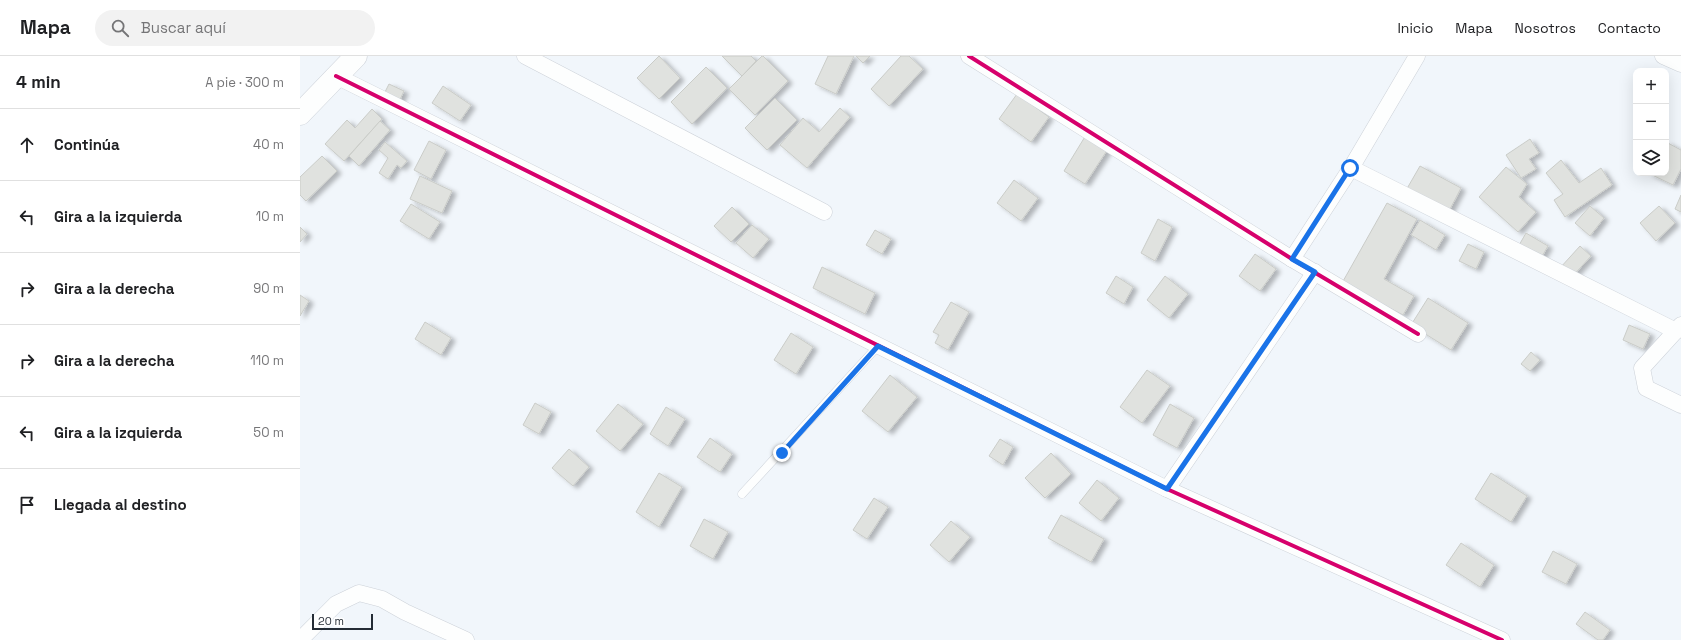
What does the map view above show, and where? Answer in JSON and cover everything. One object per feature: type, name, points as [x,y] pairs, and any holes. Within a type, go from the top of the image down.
[{"type":"street","points":[[300,114],[356,56]]},
{"type":"street","points":[[524,56],[824,212]]},
{"type":"street","points":[[969,56],[1292,259],[1418,334]]},
{"type":"street","points":[[1292,259],[1350,168],[1418,56]]},
{"type":"street","points":[[1663,56],[1681,64]]},
{"type":"street","points":[[336,76],[1167,489],[1502,640]]},
{"type":"street","points":[[1350,168],[1678,328],[1642,368],[1646,388],[1681,404]]},
{"type":"street","points":[[1167,489],[1315,272]]},
{"type":"street","points":[[300,640],[336,604],[359,594],[382,599],[404,612],[466,640]]},
{"type":"lane","points":[[742,494],[878,346]]},
{"type":"building","points":[[659,56],[680,78],[659,99],[637,78]]},
{"type":"building","points":[[722,56],[751,56],[756,61],[742,76]]},
{"type":"building","points":[[762,56],[788,81],[755,115],[729,89]]},
{"type":"building","points":[[828,56],[854,56],[836,94],[815,84]]},
{"type":"building","points":[[856,56],[870,56],[863,63]]},
{"type":"building","points":[[901,56],[909,56],[923,69],[889,106],[871,89]]},
{"type":"building","points":[[706,67],[727,88],[692,124],[671,102]]},
{"type":"building","points":[[389,84],[404,91],[398,104],[383,96]]},
{"type":"building","points":[[443,86],[471,105],[460,121],[432,103]]},
{"type":"building","points":[[1017,94],[1049,117],[1031,142],[999,119]]},
{"type":"building","points":[[775,98],[797,120],[767,150],[745,128]]},
{"type":"building","points":[[840,108],[850,117],[807,168],[780,145],[803,118],[819,132]]},
{"type":"building","points":[[372,109],[382,119],[344,161],[325,144],[347,120],[355,128]]},
{"type":"building","points":[[380,121],[390,130],[359,166],[349,156]]},
{"type":"building","points":[[1086,135],[1108,149],[1085,184],[1064,171]]},
{"type":"building","points":[[1530,139],[1539,153],[1529,159],[1536,169],[1521,178],[1506,155]]},
{"type":"building","points":[[429,141],[446,150],[431,179],[414,170]]},
{"type":"building","points":[[385,142],[407,161],[401,168],[397,165],[388,179],[379,173],[388,158],[379,150]]},
{"type":"building","points":[[1669,144],[1681,150],[1681,169],[1673,185],[1654,176],[1669,176]]},
{"type":"building","points":[[322,156],[337,171],[306,201],[300,195],[300,177]]},
{"type":"building","points":[[1561,160],[1579,183],[1601,168],[1612,185],[1565,217],[1554,200],[1563,194],[1546,173]]},
{"type":"building","points":[[1420,166],[1461,188],[1447,215],[1405,192]]},
{"type":"building","points":[[1506,167],[1527,184],[1519,197],[1536,212],[1518,232],[1479,197]]},
{"type":"building","points":[[420,176],[452,191],[442,213],[410,199]]},
{"type":"building","points":[[1014,180],[1038,198],[1021,221],[997,203]]},
{"type":"building","points":[[1681,195],[1681,212],[1675,209]]},
{"type":"building","points":[[1387,203],[1417,219],[1384,279],[1414,296],[1403,315],[1342,283]]},
{"type":"building","points":[[411,204],[440,222],[429,239],[400,221]]},
{"type":"building","points":[[1590,206],[1604,218],[1590,236],[1575,223]]},
{"type":"building","points":[[1659,206],[1675,223],[1656,241],[1640,223]]},
{"type":"building","points":[[732,207],[749,224],[731,242],[714,226]]},
{"type":"building","points":[[1158,219],[1172,227],[1155,261],[1141,253]]},
{"type":"building","points":[[1420,220],[1445,235],[1436,250],[1411,235]]},
{"type":"building","points":[[752,225],[769,239],[753,258],[736,243]]},
{"type":"building","points":[[300,227],[307,234],[300,242]]},
{"type":"building","points":[[875,230],[891,239],[882,254],[866,245]]},
{"type":"building","points":[[1526,233],[1548,246],[1540,260],[1518,247]]},
{"type":"building","points":[[1468,244],[1484,252],[1476,269],[1459,261]]},
{"type":"building","points":[[1580,246],[1591,256],[1571,278],[1560,268]]},
{"type":"building","points":[[1255,254],[1276,269],[1260,291],[1239,276]]},
{"type":"building","points":[[822,267],[875,293],[865,314],[813,288]]},
{"type":"building","points":[[1116,276],[1133,287],[1124,304],[1106,293]]},
{"type":"building","points":[[1165,276],[1188,294],[1169,318],[1147,300]]},
{"type":"building","points":[[300,295],[309,301],[300,316]]},
{"type":"building","points":[[1428,298],[1468,323],[1451,350],[1411,325]]},
{"type":"building","points":[[951,302],[969,312],[948,350],[935,343],[939,335],[933,332]]},
{"type":"building","points":[[425,322],[451,338],[441,355],[415,339]]},
{"type":"building","points":[[1629,325],[1650,334],[1643,349],[1623,340]]},
{"type":"building","points":[[791,333],[813,347],[796,374],[774,360]]},
{"type":"building","points":[[1531,352],[1540,360],[1530,371],[1521,364]]},
{"type":"building","points":[[1147,370],[1170,386],[1142,423],[1120,407]]},
{"type":"building","points":[[890,375],[917,397],[888,432],[862,411]]},
{"type":"building","points":[[535,403],[551,412],[539,434],[523,425]]},
{"type":"building","points":[[618,404],[643,424],[620,451],[596,431]]},
{"type":"building","points":[[1170,404],[1194,418],[1177,448],[1153,435]]},
{"type":"building","points":[[666,407],[685,419],[668,446],[650,434]]},
{"type":"building","points":[[710,438],[732,454],[720,472],[697,457]]},
{"type":"building","points":[[1000,439],[1013,447],[1003,465],[989,456]]},
{"type":"building","points":[[569,449],[589,467],[573,486],[552,468]]},
{"type":"building","points":[[1051,453],[1071,474],[1045,498],[1025,478]]},
{"type":"building","points":[[659,473],[682,487],[659,527],[636,512]]},
{"type":"building","points":[[1491,473],[1527,496],[1511,522],[1475,499]]},
{"type":"building","points":[[1097,480],[1119,498],[1101,521],[1079,503]]},
{"type":"building","points":[[874,498],[888,507],[867,539],[853,530]]},
{"type":"building","points":[[1061,515],[1104,539],[1091,562],[1048,538]]},
{"type":"building","points":[[704,519],[728,532],[713,559],[690,546]]},
{"type":"building","points":[[951,521],[970,537],[949,562],[930,545]]},
{"type":"building","points":[[1461,543],[1494,565],[1480,587],[1446,565]]},
{"type":"building","points":[[1553,551],[1577,564],[1566,584],[1542,572]]},
{"type":"building","points":[[1585,612],[1610,630],[1603,640],[1598,640],[1576,624]]},
{"type":"cycle path","points":[[969,56],[1292,259],[1418,334]]},
{"type":"cycle path","points":[[336,76],[1167,489],[1502,640]]},
{"type":"route","points":[[782,453],[878,346],[1167,489],[1315,272],[1292,259],[1350,168]]}]
